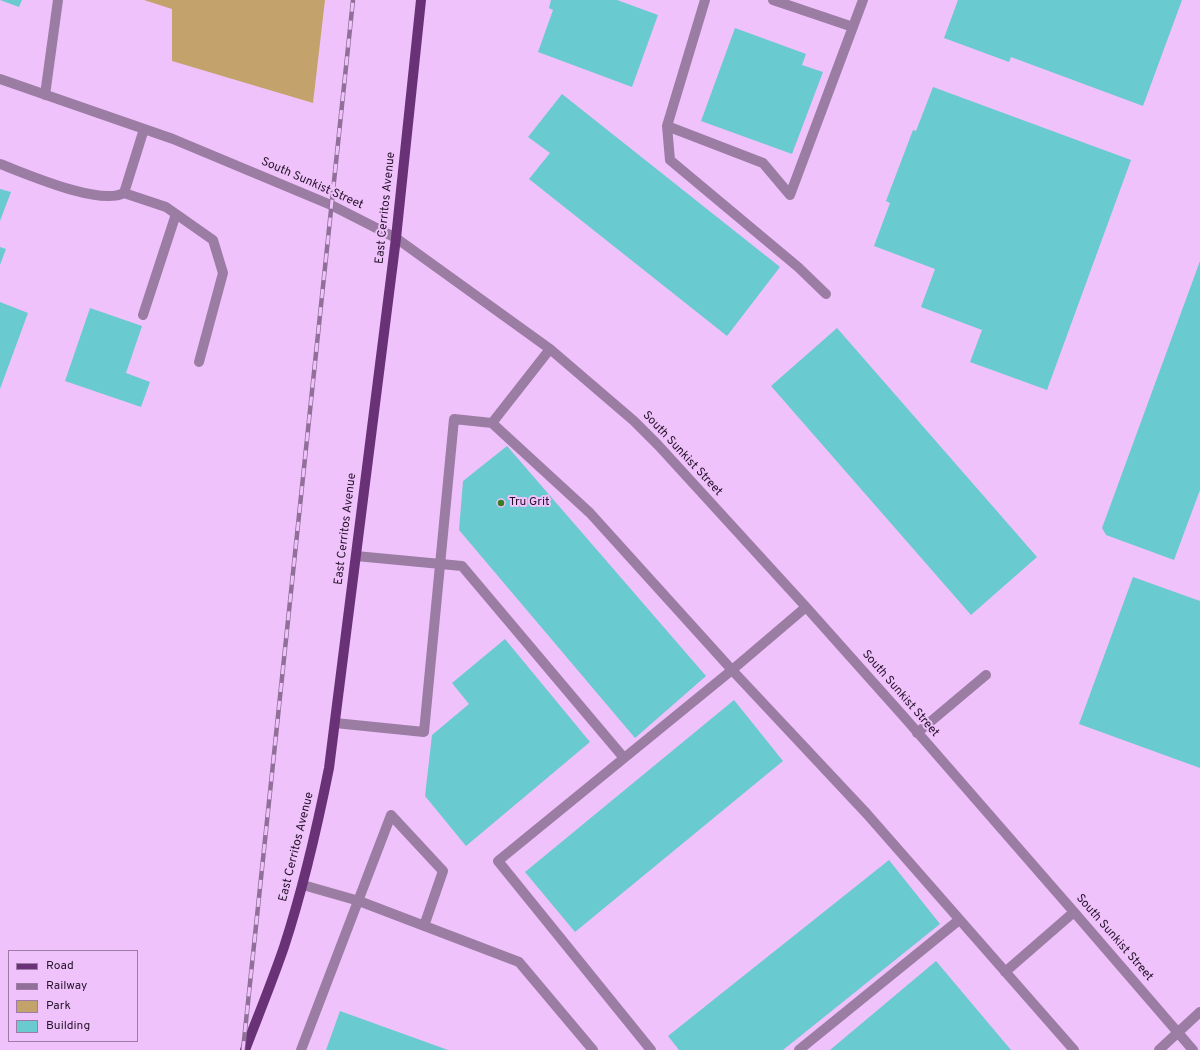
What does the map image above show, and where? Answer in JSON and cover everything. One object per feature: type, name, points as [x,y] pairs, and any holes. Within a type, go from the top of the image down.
[{"type":"main road","name":"East Cerritos Avenue","points":[[245,1050],[284,947],[319,818],[329,768],[396,238],[421,0]]},
{"type":"street","points":[[46,95],[58,0]]},
{"type":"street","points":[[705,0],[667,126],[670,160],[798,266],[826,294]]},
{"type":"street","points":[[773,0],[853,27]]},
{"type":"street","points":[[667,126],[763,163],[790,195],[863,0]]},
{"type":"street","name":"South Sunkist Street","points":[[0,79],[173,139],[331,204],[396,238],[550,348],[645,432],[806,607],[1193,1050]]},
{"type":"street","points":[[124,193],[144,129]]},
{"type":"street","points":[[0,164],[73,191],[108,197],[118,196],[124,193],[166,207],[213,240],[223,273],[199,362]]},
{"type":"street","points":[[143,315],[176,214]]},
{"type":"street","points":[[492,423],[550,348]]},
{"type":"street","points":[[335,723],[424,732],[454,420],[492,423],[590,513],[732,670],[867,814],[1074,1050]]},
{"type":"street","points":[[356,556],[462,566],[624,758]]},
{"type":"street","points":[[651,1050],[498,861],[732,670],[806,607]]},
{"type":"street","points":[[917,733],[986,675]]},
{"type":"street","points":[[301,1050],[391,815],[443,871],[424,926]]},
{"type":"street","points":[[302,885],[358,901],[519,962],[592,1050]]},
{"type":"street","points":[[1005,972],[1074,912]]},
{"type":"street","points":[[799,1050],[959,920]]},
{"type":"street","points":[[1159,1050],[1200,1012]]},
{"type":"green space","points":[[144,0],[325,0],[313,103],[172,61],[172,9]]},
{"type":"building","points":[[0,0],[22,0],[19,7]]},
{"type":"building","points":[[551,0],[617,0],[658,15],[632,87],[538,52],[553,10],[549,8]]},
{"type":"building","points":[[958,0],[1182,0],[1143,106],[1011,57],[1009,62],[944,38]]},
{"type":"building","points":[[735,28],[806,54],[802,65],[823,72],[792,154],[701,121]]},
{"type":"building","points":[[933,87],[1131,160],[1047,390],[970,362],[982,330],[921,307],[935,269],[874,246],[890,203],[886,201],[913,130],[916,131]]},
{"type":"building","points":[[562,94],[780,267],[727,336],[529,179],[550,153],[528,137]]},
{"type":"building","points":[[0,189],[11,192],[0,221]]},
{"type":"building","points":[[0,247],[6,249],[0,265]]},
{"type":"building","points":[[1200,261],[1200,490],[1174,560],[1106,535],[1102,528]]},
{"type":"building","points":[[0,302],[28,313],[0,389]]},
{"type":"building","points":[[90,308],[142,326],[126,373],[150,382],[141,407],[65,381]]},
{"type":"building","points":[[837,328],[1037,557],[971,615],[771,386]]},
{"type":"building","points":[[507,446],[706,676],[635,738],[459,530],[463,481]]},
{"type":"building","points":[[1133,577],[1200,601],[1200,768],[1079,724]]},
{"type":"building","points":[[505,639],[590,742],[466,846],[425,796],[432,735],[469,704],[452,683]]},
{"type":"building","points":[[734,700],[783,761],[575,932],[525,872]]},
{"type":"building","points":[[889,860],[940,924],[783,1050],[679,1050],[668,1036]]},
{"type":"building","points":[[936,961],[1011,1050],[830,1050]]},
{"type":"building","points":[[340,1011],[448,1050],[326,1050]]},
{"type":"railway","points":[[243,1050],[353,0]]},
{"type":"place","name":"Tru Grit","points":[[501,503]]}]
